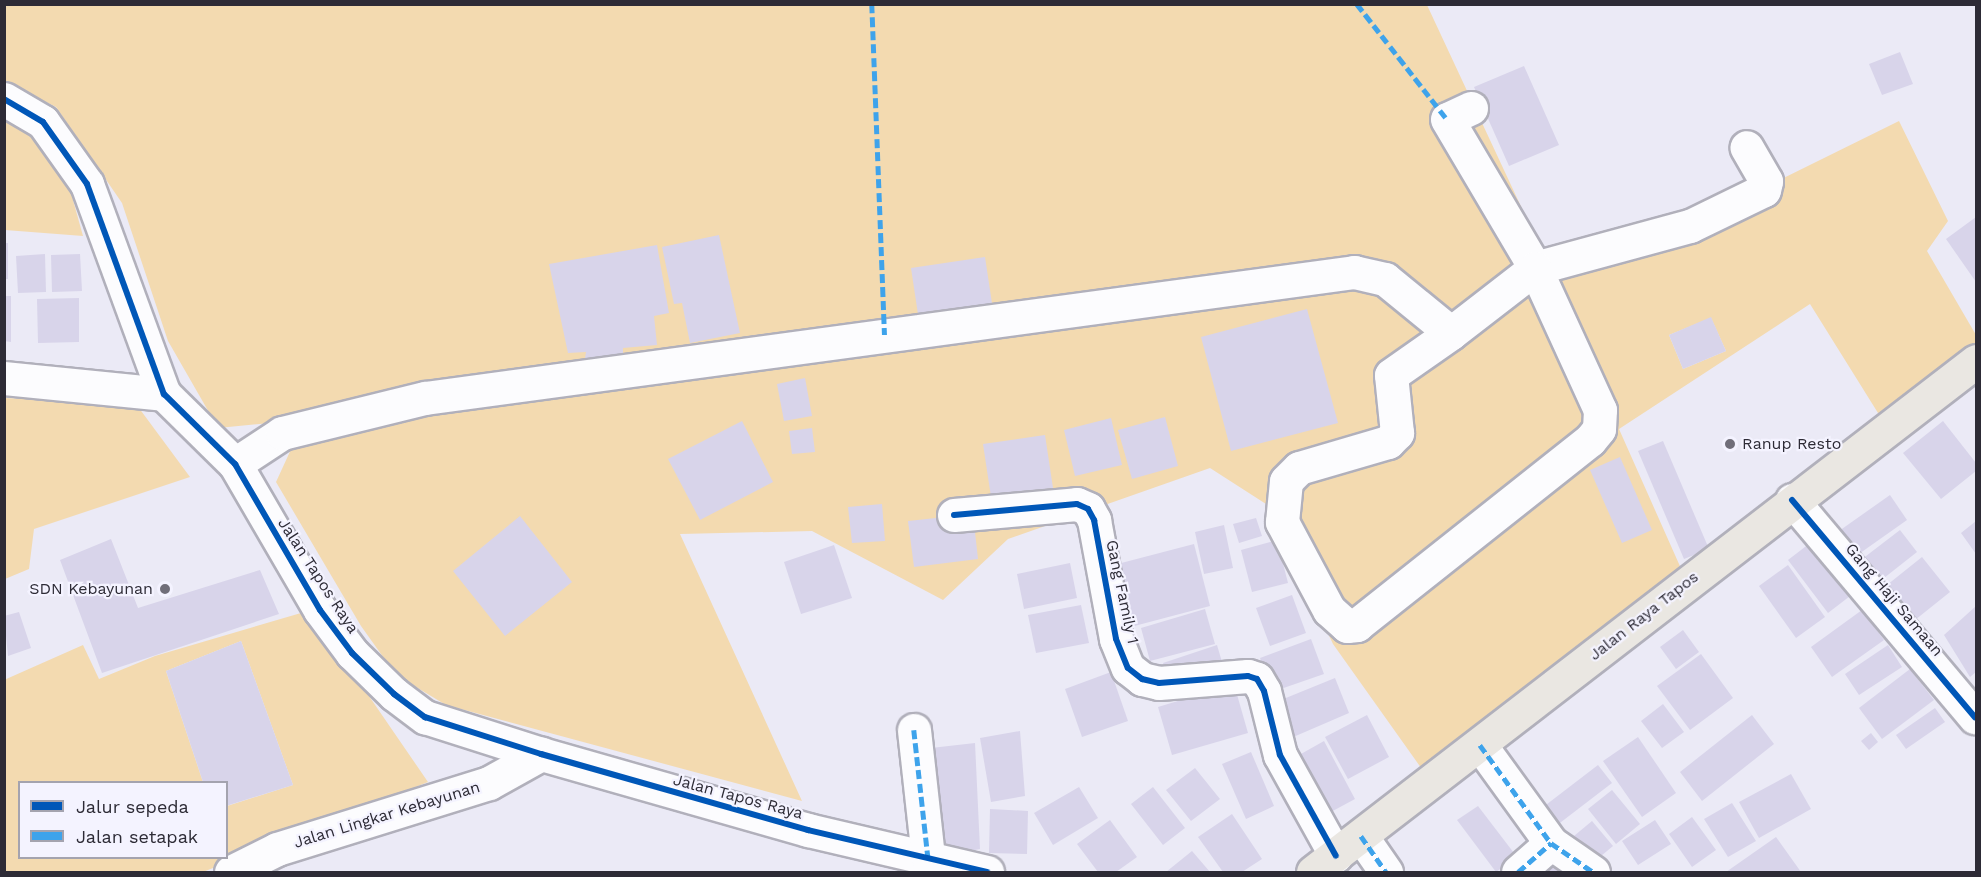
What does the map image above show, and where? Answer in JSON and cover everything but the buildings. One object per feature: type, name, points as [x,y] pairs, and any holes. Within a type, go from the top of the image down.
[{"type":"main road","name":"Jalan Raya Tapos","points":[[1324,864],[1480,745],[1792,500],[1977,361]]},
{"type":"street","name":"Jalan Tapos Raya","points":[[4,99],[43,122],[87,184],[164,394],[243,459],[320,610],[352,652],[394,694],[425,717],[541,754],[696,800],[942,864],[987,873]]},
{"type":"street","points":[[1472,108],[1447,119],[1535,268],[1600,410],[1599,429],[1590,440],[1357,625],[1347,626],[1329,610],[1282,522],[1286,481],[1299,468],[1388,442],[1397,433],[1391,375],[1451,333],[1535,268],[1690,226],[1764,190],[1766,181],[1746,147]]},
{"type":"street","points":[[243,459],[278,436],[437,396],[1354,272],[1385,279],[1451,333]]},
{"type":"street","points":[[4,378],[164,394]]},
{"type":"street","name":"Gang Haji Samaan","points":[[1792,500],[1975,717]]},
{"type":"street","name":"Gang Family 1","points":[[954,515],[1077,504],[1088,509],[1094,520],[1116,639],[1128,668],[1142,679],[1159,683],[1248,676],[1257,679],[1264,691],[1280,755],[1324,864]]},
{"type":"street","points":[[914,730],[942,864]]},
{"type":"street","points":[[1480,745],[1551,843],[1593,873]]},
{"type":"street","name":"Jalan Lingkar Kebayunan","points":[[231,873],[277,849],[489,783],[541,754]]},
{"type":"street","points":[[1361,836],[1386,873]]},
{"type":"street","points":[[1518,873],[1551,843]]},
{"type":"shaded area","points":[[4,5],[1427,5],[1546,260],[1741,199],[1899,121],[1948,221],[1927,251],[1976,335],[1976,344],[1883,421],[1810,304],[1619,429],[1683,573],[1424,772],[1333,644],[1266,504],[1210,468],[1008,539],[943,600],[812,531],[680,534],[802,801],[446,705],[396,675],[361,626],[276,482],[293,445],[270,423],[218,428],[168,341],[122,203],[56,107],[5,82]],"holes":[[[1711,318],[1726,351],[1683,369],[1669,335]]]},
{"type":"shaded area","points":[[4,118],[31,137],[68,182],[83,236],[5,230]]},
{"type":"shaded area","points":[[5,398],[136,404],[190,477],[34,529],[29,569],[5,579]]},
{"type":"shaded area","points":[[301,613],[360,683],[428,782],[203,872],[5,872],[4,680],[83,645],[99,679],[155,656]],"holes":[[[241,641],[293,785],[228,806],[228,859],[18,859],[18,781],[203,781],[166,671]]]},
{"type":"marked path","points":[[872,4],[885,335]]},
{"type":"marked path","points":[[1357,4],[1447,119]]},
{"type":"marked path","points":[[914,730],[928,857]]},
{"type":"marked path","points":[[1480,745],[1551,843],[1593,872]]},
{"type":"marked path","points":[[1361,836],[1386,872]]},
{"type":"marked path","points":[[1518,872],[1551,843]]},
{"type":"cycle path","points":[[4,99],[43,122],[87,184],[164,394],[235,464],[320,610],[352,653],[394,694],[425,717],[541,754],[808,830],[987,872]]},
{"type":"cycle path","points":[[1792,500],[1975,717]]},
{"type":"cycle path","points":[[954,515],[1077,504],[1088,509],[1094,520],[1116,639],[1128,668],[1142,679],[1159,683],[1248,676],[1257,679],[1264,691],[1280,755],[1336,856]]},
{"type":"place","name":"Ranup Resto","points":[[1730,444]]},
{"type":"place","name":"SDN Kebayunan","points":[[165,589]]}]
